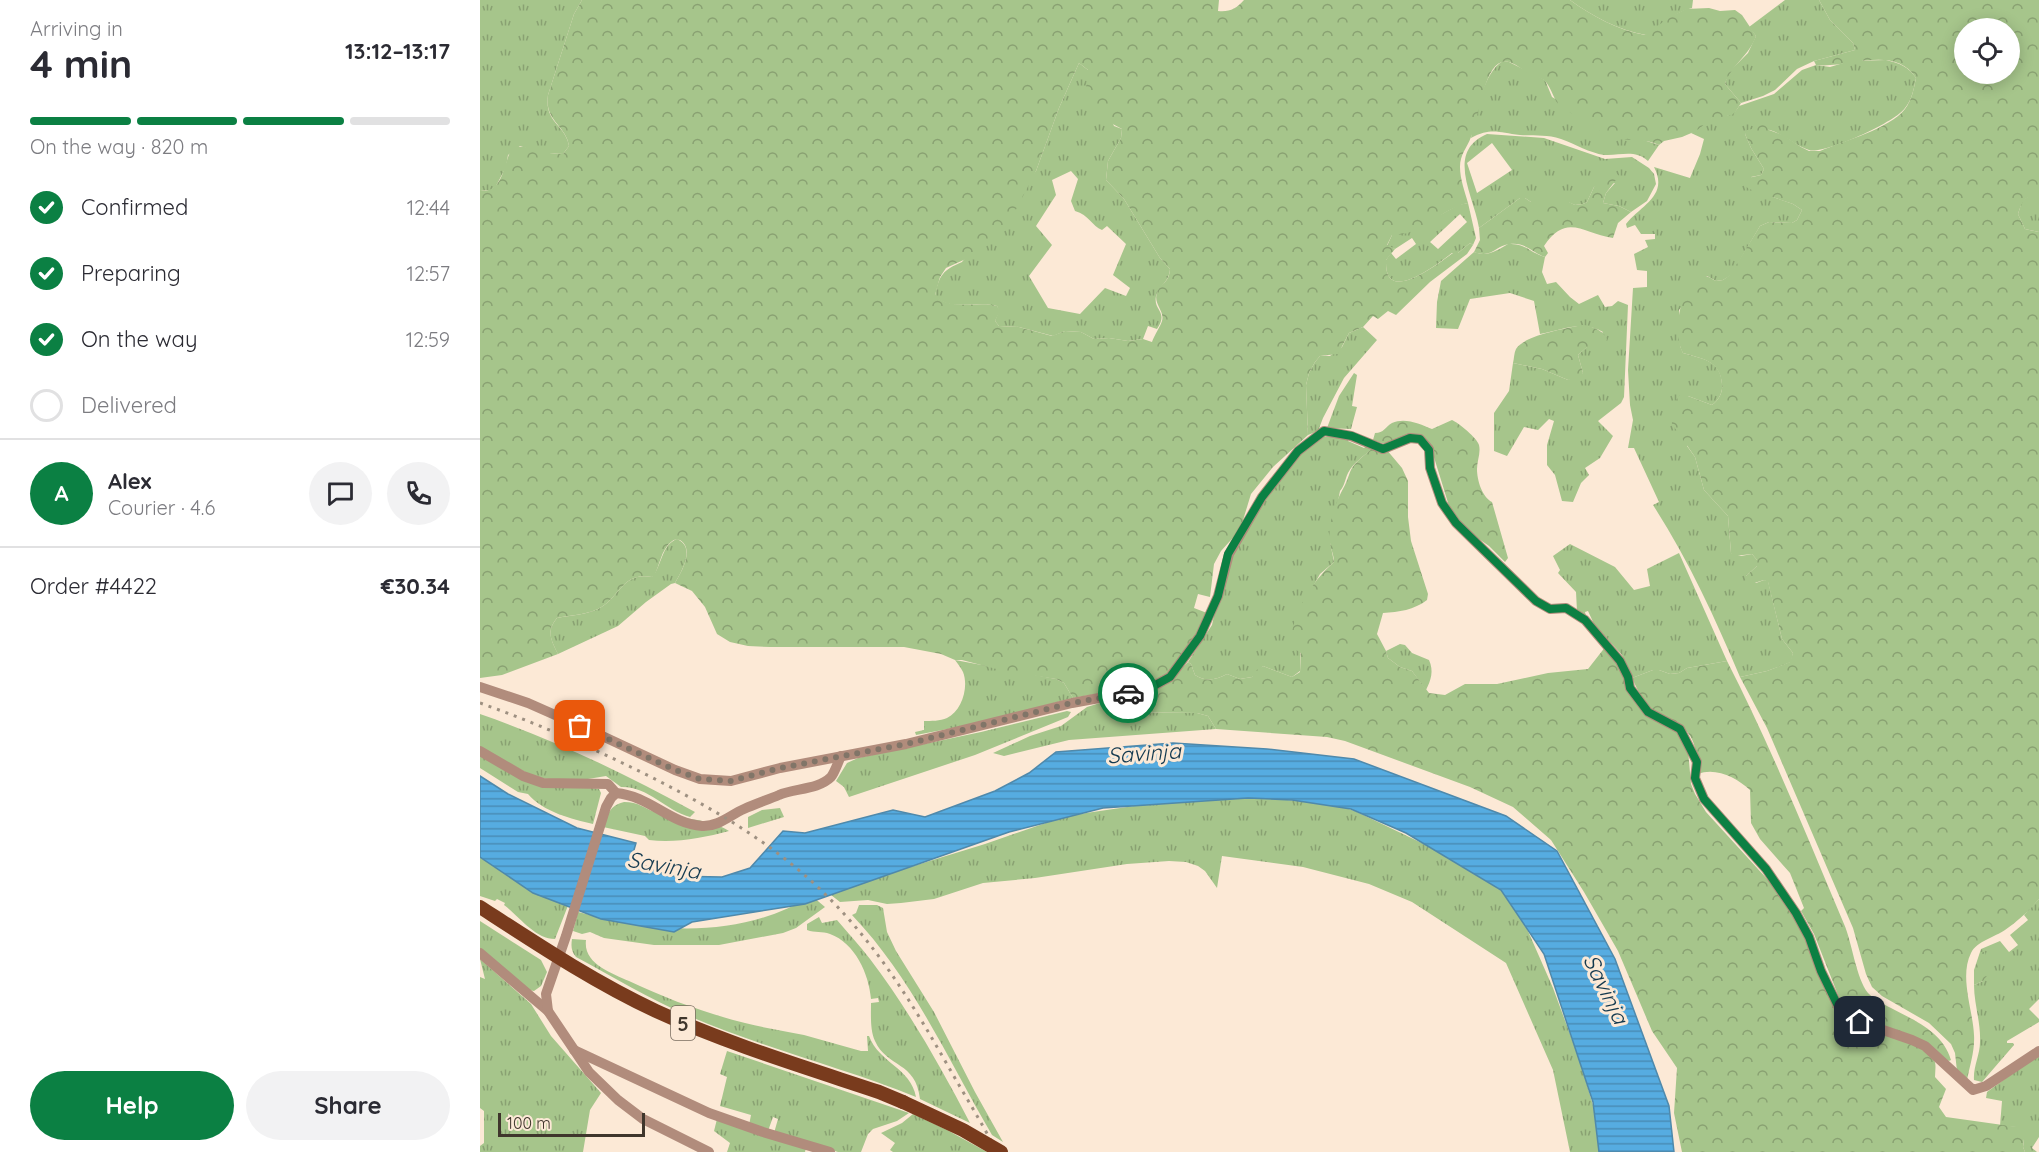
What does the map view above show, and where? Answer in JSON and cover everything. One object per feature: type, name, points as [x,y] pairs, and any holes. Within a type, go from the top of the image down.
[{"type":"main road","name":"5","points":[[480,907],[559,958],[656,1011],[706,1033],[879,1092],[963,1130],[1000,1152]]},
{"type":"street","points":[[480,687],[528,703],[675,770],[700,779],[731,781],[780,768],[906,744],[1072,703],[1148,689],[1170,677],[1200,636],[1218,596],[1228,554],[1262,497],[1298,451],[1324,431],[1352,436],[1383,449],[1410,438],[1420,439],[1429,450],[1430,468],[1442,503],[1456,523],[1536,601],[1550,609],[1566,608],[1585,620],[1620,661],[1628,677],[1630,688],[1648,712],[1680,729],[1697,762],[1695,778],[1704,799],[1766,869],[1796,913],[1809,937],[1821,971],[1838,1006],[1860,1022],[1925,1046],[1973,1090],[1986,1086],[2039,1051]]},
{"type":"street","points":[[480,751],[523,776],[543,783],[603,783],[608,784],[616,793]]},
{"type":"street","points":[[549,1011],[546,994],[610,798],[616,793],[630,794],[652,804],[676,820],[702,826],[716,824],[783,793],[812,787],[830,777],[841,756]]},
{"type":"street","points":[[480,953],[549,1011],[589,1072],[618,1100],[643,1119],[709,1152]]},
{"type":"street","points":[[573,1050],[709,1113],[830,1152]]},
{"type":"green space","points":[[480,0],[582,0],[574,14],[548,95],[549,112],[564,133],[569,146],[563,154],[541,153],[520,146],[508,155],[506,167],[496,186],[491,190],[480,191]]},
{"type":"green space","points":[[582,0],[1219,0],[1218,11],[1222,11],[1238,6],[1244,0],[1570,0],[1606,22],[1645,35],[1670,17],[1686,9],[1735,10],[1742,15],[1756,36],[1725,84],[1741,103],[1736,111],[1732,115],[1711,119],[1696,131],[1664,141],[1659,145],[1613,137],[1589,125],[1558,104],[1544,80],[1510,62],[1502,62],[1496,66],[1486,84],[1474,130],[1460,162],[1468,203],[1458,206],[1413,231],[1392,235],[1387,245],[1395,249],[1386,260],[1387,272],[1390,278],[1403,281],[1422,274],[1453,253],[1458,253],[1470,243],[1473,245],[1467,254],[1430,282],[1396,315],[1388,311],[1378,319],[1373,316],[1363,327],[1349,333],[1338,354],[1320,356],[1315,362],[1306,385],[1308,435],[1273,467],[1251,494],[1240,530],[1221,551],[1214,564],[1210,597],[1198,594],[1194,608],[1207,613],[1192,643],[1176,664],[1159,680],[1150,684],[1073,698],[1064,683],[1056,679],[1004,671],[955,660],[941,654],[904,647],[770,647],[730,642],[717,634],[705,607],[692,591],[675,583],[687,555],[684,544],[676,539],[665,549],[654,576],[634,578],[598,609],[557,618],[552,627],[551,636],[558,654],[502,675],[480,678],[480,191],[494,187],[498,182],[512,148],[523,147],[563,154],[569,146],[564,133],[549,111],[548,95],[574,14]],"holes":[[[1079,63],[1088,70],[1084,107],[1109,116],[1107,121],[1122,129],[1121,138],[1108,161],[1106,180],[1124,199],[1160,258],[1170,269],[1168,278],[1160,287],[1156,297],[1162,317],[1152,342],[1143,339],[1128,341],[1109,338],[1094,339],[1081,332],[1065,331],[1052,336],[1019,327],[999,326],[995,321],[1000,311],[997,306],[948,303],[935,295],[940,277],[946,268],[979,253],[1008,225],[1036,171],[1059,108]]]},
{"type":"green space","points":[[1570,0],[1693,0],[1692,8],[1673,16],[1646,35],[1606,22]]},
{"type":"green space","points":[[1785,0],[1819,0],[1830,20],[1853,43],[1855,50],[1814,61],[1797,69],[1775,90],[1741,103],[1725,84],[1728,73],[1748,53],[1756,36],[1749,27]]},
{"type":"green space","points":[[1819,0],[2039,0],[2039,196],[2025,200],[2018,214],[2025,229],[2039,232],[2039,899],[2014,923],[2001,933],[1982,942],[1971,953],[1966,972],[1966,983],[1974,1041],[1967,1080],[1957,1071],[1955,1053],[1951,1044],[1929,1023],[1882,996],[1872,987],[1866,974],[1853,928],[1767,728],[1740,677],[1767,671],[1790,662],[1793,653],[1782,639],[1768,582],[1764,580],[1751,584],[1746,582],[1746,576],[1757,566],[1757,560],[1752,554],[1734,556],[1731,553],[1728,516],[1704,490],[1695,457],[1672,424],[1671,407],[1679,396],[1688,396],[1712,405],[1719,398],[1722,390],[1721,376],[1714,365],[1683,353],[1680,345],[1678,323],[1683,299],[1688,289],[1703,277],[1716,281],[1723,280],[1730,275],[1760,226],[1769,222],[1792,223],[1797,220],[1802,210],[1793,204],[1749,189],[1743,184],[1744,179],[1761,175],[1764,169],[1751,148],[1745,134],[1747,130],[1752,129],[1756,123],[1763,122],[1769,130],[1783,135],[1801,147],[1809,151],[1820,151],[1888,123],[1905,109],[1911,98],[1916,78],[1907,68],[1896,62],[1870,60],[1816,65],[1814,61],[1855,50],[1853,43],[1830,20]]},
{"type":"green space","points":[[1886,60],[1903,66],[1916,78],[1911,98],[1905,108],[1874,129],[1843,143],[1817,150],[1801,147],[1778,133],[1762,128],[1745,134],[1764,169],[1761,175],[1751,177],[1773,197],[1802,210],[1797,220],[1792,223],[1769,222],[1760,226],[1731,275],[1716,281],[1707,276],[1679,310],[1680,346],[1683,353],[1714,365],[1721,376],[1722,384],[1720,396],[1712,405],[1688,396],[1687,446],[1695,457],[1704,490],[1728,516],[1731,553],[1741,556],[1752,554],[1757,560],[1757,566],[1746,576],[1756,583],[1768,581],[1782,639],[1793,653],[1791,662],[1767,671],[1740,677],[1700,589],[1653,505],[1659,502],[1634,448],[1628,448],[1633,420],[1628,370],[1633,288],[1647,287],[1647,271],[1637,270],[1634,254],[1648,247],[1645,240],[1655,239],[1655,234],[1641,234],[1635,225],[1627,228],[1626,224],[1656,193],[1658,177],[1654,167],[1690,178],[1704,139],[1691,133],[1706,121],[1734,113],[1739,106],[1774,94],[1802,70],[1816,65],[1830,67],[1850,61]]},
{"type":"green space","points":[[1503,61],[1545,80],[1552,97],[1624,139],[1640,139],[1659,145],[1648,161],[1632,154],[1599,154],[1550,136],[1490,132],[1471,138],[1485,85],[1496,67]]},
{"type":"green space","points":[[1079,63],[1088,70],[1114,126],[1122,129],[1121,138],[1108,161],[1106,180],[1124,199],[1160,258],[1170,269],[1168,278],[1156,296],[1161,315],[1160,323],[1157,329],[1148,326],[1143,339],[1128,341],[1109,338],[1094,339],[1081,332],[1065,331],[1053,336],[1019,327],[999,326],[995,321],[999,311],[997,306],[956,305],[941,301],[935,296],[943,274],[962,262],[1036,171],[1059,108]],"holes":[[[1071,171],[1078,179],[1071,201],[1075,211],[1084,215],[1102,230],[1107,226],[1126,244],[1113,275],[1130,288],[1126,296],[1105,288],[1080,314],[1048,308],[1029,276],[1052,245],[1036,226],[1056,195],[1052,180]]]},
{"type":"green space","points":[[1487,134],[1544,138],[1605,159],[1632,157],[1649,168],[1654,174],[1656,184],[1647,201],[1631,212],[1619,206],[1603,203],[1606,193],[1615,183],[1594,187],[1587,202],[1583,204],[1531,202],[1520,198],[1479,228],[1465,176],[1467,152],[1474,142]],"holes":[[[1492,143],[1512,170],[1477,193],[1467,163]]]},
{"type":"green space","points":[[1615,172],[1619,176],[1606,193],[1603,203],[1619,206],[1631,212],[1618,223],[1613,238],[1568,227],[1552,236],[1544,246],[1548,253],[1545,257],[1525,246],[1515,244],[1505,245],[1486,254],[1474,252],[1480,240],[1479,228],[1520,198],[1531,202],[1559,197],[1575,205],[1583,204],[1587,202],[1594,187]]},
{"type":"green space","points":[[2029,196],[2039,196],[2039,232],[2025,229],[2018,214],[2022,201]]},
{"type":"green space","points":[[1468,203],[1476,238],[1473,245],[1470,243],[1458,253],[1452,253],[1422,274],[1412,278],[1396,281],[1390,278],[1386,260],[1391,253],[1396,259],[1416,244],[1412,238],[1395,249],[1387,246],[1392,235],[1458,205]],"holes":[[[1460,214],[1467,222],[1438,249],[1430,242]]]},
{"type":"green space","points":[[1508,244],[1524,247],[1545,257],[1542,272],[1547,284],[1556,282],[1579,304],[1598,295],[1605,307],[1612,306],[1618,301],[1628,305],[1624,397],[1621,403],[1598,421],[1613,436],[1600,458],[1585,468],[1589,475],[1581,483],[1573,502],[1562,501],[1555,475],[1547,465],[1547,445],[1554,421],[1549,419],[1538,430],[1524,427],[1507,456],[1494,451],[1494,413],[1509,391],[1513,363],[1542,369],[1568,380],[1583,373],[1578,355],[1603,332],[1595,328],[1580,326],[1540,334],[1534,301],[1510,293],[1470,299],[1458,329],[1436,328],[1441,281],[1474,252],[1488,254]]},
{"type":"green space","points":[[1583,325],[1597,329],[1607,339],[1605,344],[1597,349],[1587,347],[1578,355],[1583,373],[1577,379],[1568,380],[1542,369],[1513,363],[1516,349],[1528,340]]},
{"type":"green space","points":[[1363,327],[1377,340],[1344,378],[1318,431],[1308,435],[1306,385],[1309,373],[1320,356],[1330,356],[1342,347],[1349,333]]},
{"type":"green space","points":[[1354,373],[1357,375],[1352,406],[1357,407],[1351,429],[1327,428],[1339,396]]},
{"type":"green space","points":[[1452,420],[1467,431],[1479,445],[1478,478],[1483,492],[1492,502],[1508,558],[1505,562],[1489,546],[1469,535],[1449,506],[1433,454],[1426,442],[1382,443],[1373,440],[1375,433],[1397,421],[1412,422],[1432,429]]},
{"type":"green space","points":[[1339,435],[1349,437],[1348,441],[1364,448],[1367,445],[1373,448],[1356,462],[1348,473],[1340,491],[1330,542],[1334,562],[1320,574],[1302,606],[1300,671],[1292,677],[1263,666],[1252,677],[1240,679],[1227,674],[1211,679],[1203,679],[1195,675],[1188,662],[1212,625],[1219,580],[1259,496],[1291,461],[1324,437]]},
{"type":"green space","points":[[1373,448],[1386,449],[1402,468],[1408,481],[1411,541],[1428,594],[1427,600],[1417,606],[1383,613],[1377,634],[1388,658],[1400,667],[1412,671],[1429,693],[1445,695],[1465,684],[1497,684],[1548,673],[1588,669],[1606,646],[1613,654],[1633,698],[1679,734],[1688,750],[1691,784],[1695,794],[1706,812],[1778,891],[1806,937],[1835,1006],[1902,1038],[1933,1058],[1935,1077],[1946,1089],[1939,1107],[1946,1117],[2017,1127],[2025,1131],[2023,1147],[2025,1152],[1682,1152],[1674,1113],[1677,1068],[1652,1031],[1618,951],[1584,892],[1551,840],[1513,807],[1470,787],[1345,741],[1327,737],[1216,729],[1208,716],[1197,713],[1114,712],[1113,699],[1171,679],[1188,662],[1195,675],[1207,679],[1215,679],[1227,674],[1240,679],[1252,677],[1255,671],[1263,666],[1292,677],[1300,672],[1301,653],[1290,646],[1294,622],[1310,589],[1334,562],[1329,536],[1336,505],[1353,467]]},
{"type":"green space","points":[[677,539],[683,543],[687,553],[684,566],[675,583],[646,602],[618,626],[558,654],[551,636],[552,627],[557,618],[598,609],[634,578],[652,577],[668,546]]},
{"type":"green space","points":[[1570,544],[1615,567],[1634,590],[1650,586],[1647,569],[1679,553],[1727,661],[1687,668],[1679,673],[1670,674],[1653,670],[1632,678],[1622,655],[1594,624],[1588,611],[1585,612],[1586,616],[1577,611],[1576,592],[1558,573],[1560,570],[1553,556]]},
{"type":"green space","points":[[1400,644],[1405,645],[1412,653],[1429,660],[1431,675],[1426,690],[1412,671],[1400,667],[1388,658],[1386,651]]},
{"type":"green space","points":[[955,660],[1056,679],[1064,683],[1073,698],[974,724],[916,735],[915,732],[924,730],[924,721],[947,718],[957,710],[965,691],[965,678]]},
{"type":"green space","points":[[1727,661],[1774,759],[1816,858],[1847,932],[1864,986],[1868,993],[1876,999],[1935,1034],[1947,1050],[1951,1060],[1852,1013],[1840,1000],[1814,934],[1801,911],[1804,908],[1790,873],[1760,839],[1751,823],[1750,790],[1739,781],[1726,775],[1712,772],[1698,774],[1695,747],[1691,737],[1681,727],[1648,706],[1632,678],[1653,670],[1670,674],[1679,673],[1687,668]]},
{"type":"green space","points":[[1113,699],[1115,712],[1197,713],[1208,716],[1216,729],[1069,740],[1004,756],[993,753],[1030,736],[1061,726],[1087,707]]},
{"type":"green space","points":[[1067,711],[1071,712],[1068,717],[975,755],[849,797],[844,787],[836,781],[847,763],[858,758]]},
{"type":"green space","points":[[480,714],[590,758],[695,812],[690,817],[681,814],[640,790],[621,787],[606,776],[576,781],[536,778],[480,747]]},
{"type":"green space","points":[[480,754],[518,777],[599,789],[601,793],[593,824],[558,814],[542,806],[528,794],[518,792],[480,768]]},
{"type":"green space","points":[[1231,795],[1332,804],[1355,811],[1451,857],[1505,893],[1520,913],[1553,988],[1580,1061],[1595,1112],[1601,1152],[1570,1152],[1553,1070],[1506,963],[1412,902],[1369,884],[1303,867],[1222,856],[1217,888],[1205,871],[1198,866],[1186,862],[1169,861],[1127,864],[1035,878],[983,883],[934,899],[901,903],[887,904],[868,900],[840,902],[831,895],[858,883],[985,844],[1066,816],[1188,798]]},
{"type":"green space","points":[[624,802],[637,804],[664,815],[712,823],[729,831],[689,839],[659,841],[603,827],[612,808]]},
{"type":"green space","points":[[780,808],[784,817],[748,828],[748,817],[762,810]]},
{"type":"green space","points":[[480,857],[569,903],[555,939],[534,931],[504,905],[505,903],[480,896]]},
{"type":"green space","points":[[812,896],[825,907],[796,928],[783,933],[719,945],[654,945],[604,938],[590,932],[582,934],[573,931],[578,912],[637,925],[668,928],[711,927],[753,921]]},
{"type":"green space","points":[[2039,899],[2039,999],[2029,1009],[2039,1019],[2039,1022],[2007,1041],[2014,1045],[1982,1082],[1974,1080],[1980,1035],[1974,985],[1983,981],[1985,952],[1980,952],[1981,949],[2000,941],[2009,952],[2018,945],[2010,935],[2028,920],[2024,915]]},
{"type":"green space","points":[[859,905],[877,905],[883,908],[887,932],[896,951],[934,1012],[1003,1142],[992,1135],[912,993],[874,940],[852,915],[856,913]]},
{"type":"green space","points":[[819,917],[822,923],[837,920],[884,978],[923,1039],[970,1123],[920,1099],[913,1078],[880,1050],[873,1037],[871,1023],[871,1003],[879,1002],[878,998],[871,999],[864,970],[847,944],[830,934],[807,930],[807,924]]},
{"type":"green space","points":[[480,921],[541,960],[547,972],[541,986],[534,991],[529,990],[480,948]]},
{"type":"green space","points":[[572,939],[586,940],[589,955],[607,971],[701,1010],[861,1051],[868,1051],[867,1036],[869,1036],[880,1053],[908,1079],[916,1097],[745,1038],[674,1009],[576,957],[573,953]]},
{"type":"green space","points":[[1980,952],[1985,952],[1989,973],[1983,981],[1974,985],[1974,970]]},
{"type":"green space","points":[[480,959],[531,1004],[551,1036],[601,1093],[590,1110],[583,1152],[480,1152],[480,1146],[484,1143],[484,1111],[480,1108],[480,977],[485,979]]},
{"type":"green space","points":[[727,1051],[909,1113],[897,1121],[873,1129],[868,1134],[861,1152],[838,1152],[774,1133],[778,1119],[773,1117],[768,1131],[749,1125],[751,1115],[720,1106],[727,1077],[720,1074]]},
{"type":"green space","points":[[2039,1054],[2039,1137],[2032,1148],[2037,1152],[2025,1152],[2024,1140],[2016,1127],[2000,1126],[2002,1101],[1986,1098],[1987,1092]]},
{"type":"green space","points":[[913,1114],[987,1152],[893,1152],[890,1150],[895,1143],[881,1133],[902,1123]]},
{"type":"green space","points":[[717,1119],[806,1148],[805,1152],[727,1152],[730,1143],[714,1131]]},
{"type":"water","name":"Savinja","points":[[1173,743],[1267,749],[1354,759],[1506,816],[1557,851],[1615,959],[1669,1106],[1674,1152],[1599,1152],[1593,1102],[1544,954],[1501,890],[1406,833],[1351,809],[1292,800],[1248,798],[1103,808],[1009,832],[805,904],[692,922],[674,932],[601,919],[533,893],[480,857],[480,776],[508,794],[577,828],[636,843],[631,860],[669,876],[722,877],[750,868],[783,831],[805,833],[893,810],[925,817],[995,791],[1029,773],[1056,752]]},
{"type":"railway","points":[[480,703],[567,737],[675,789],[744,829],[787,860],[846,916],[896,980],[997,1152]]},
{"type":"way so far","points":[[580,726],[675,770],[700,779],[731,781],[780,768],[906,744],[1072,703],[1128,693]]},
{"type":"route","points":[[1128,693],[1148,689],[1170,677],[1200,636],[1218,596],[1228,554],[1262,497],[1298,451],[1324,431],[1352,436],[1383,449],[1410,438],[1420,439],[1429,450],[1430,468],[1442,503],[1456,523],[1536,601],[1550,609],[1566,608],[1585,620],[1620,661],[1628,677],[1630,688],[1648,712],[1680,729],[1697,762],[1695,778],[1704,799],[1766,869],[1796,913],[1809,937],[1821,971],[1838,1006],[1860,1022]]}]
